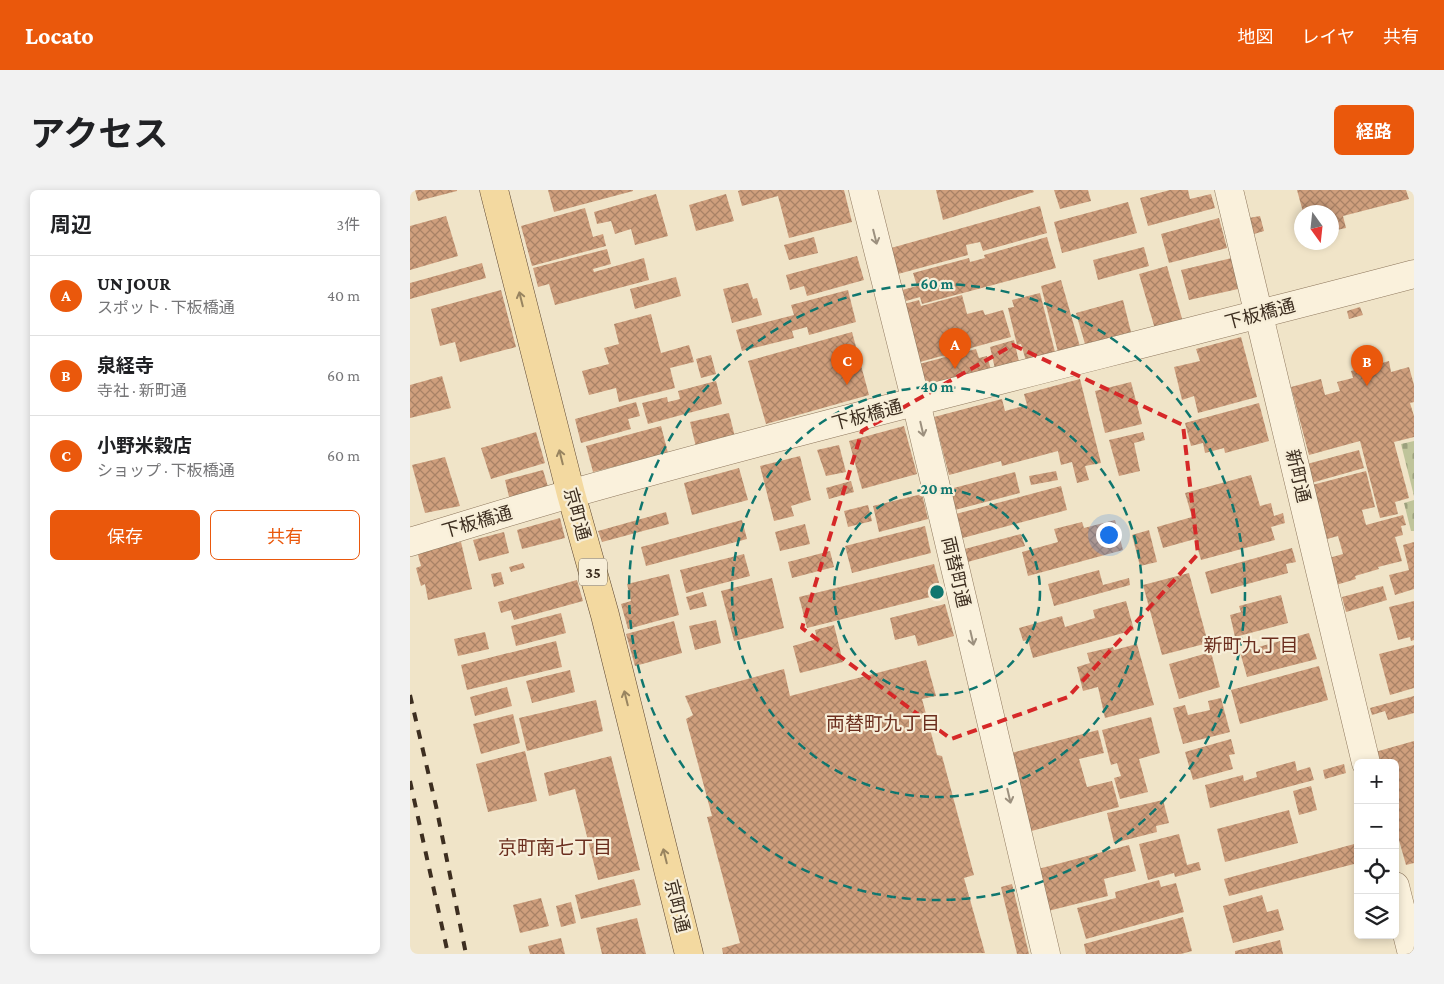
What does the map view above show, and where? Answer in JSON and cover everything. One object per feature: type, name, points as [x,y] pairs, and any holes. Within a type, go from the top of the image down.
[{"type":"main road","name":"京町通","points":[[494,190],[571,494],[605,614],[689,954]]},
{"type":"street","name":"両替町通","points":[[863,190],[916,402],[1046,954]]},
{"type":"street","name":"新町通","points":[[1229,190],[1365,759]]},
{"type":"street","name":"下板橋通","points":[[410,542],[571,494],[916,402],[1414,274]]},
{"type":"street","points":[[1397,894],[1412,954]]},
{"type":"highlighted area","points":[[1013,345],[1183,425],[1198,554],[1068,697],[951,739],[802,628],[862,431]]},
{"type":"green space","points":[[1414,441],[1414,496],[1401,444]]},
{"type":"green space","points":[[1414,500],[1414,531],[1411,531],[1404,503]]},
{"type":"building","points":[[415,190],[457,190],[457,191],[418,201]]},
{"type":"building","points":[[548,190],[633,190],[633,191],[554,212]]},
{"type":"building","points":[[844,190],[852,222],[789,238],[778,196],[742,206],[738,191]]},
{"type":"building","points":[[936,190],[1033,190],[1034,192],[943,220]]},
{"type":"building","points":[[1054,190],[1088,190],[1091,201],[1060,209]]},
{"type":"building","points":[[1170,190],[1188,190],[1190,199],[1211,194],[1215,208],[1148,226],[1140,198]]},
{"type":"building","points":[[1297,190],[1406,190],[1409,199],[1343,216],[1346,228],[1339,230],[1339,205],[1301,205]]},
{"type":"building","points":[[656,194],[668,236],[635,245],[631,229],[615,234],[611,221],[597,224],[594,212]]},
{"type":"building","points":[[726,194],[734,221],[696,231],[689,205]]},
{"type":"building","points":[[1128,202],[1137,233],[1062,253],[1054,222]]},
{"type":"building","points":[[1040,206],[1047,233],[983,251],[980,242],[966,245],[968,255],[898,274],[891,248]]},
{"type":"building","points":[[585,208],[593,237],[603,234],[606,246],[532,266],[521,226]]},
{"type":"building","points":[[446,216],[458,256],[410,270],[410,226]]},
{"type":"building","points":[[1260,216],[1264,231],[1254,234],[1249,218]]},
{"type":"building","points":[[1219,218],[1227,248],[1169,263],[1161,234]]},
{"type":"building","points":[[814,237],[818,253],[789,260],[784,245]]},
{"type":"building","points":[[1047,237],[1056,268],[922,304],[920,297],[906,301],[902,290],[917,286],[913,273],[969,258],[970,262],[985,258],[984,255]]},
{"type":"building","points":[[1144,247],[1149,266],[1098,280],[1093,260]]},
{"type":"building","points":[[607,249],[611,264],[593,269],[594,272],[644,258],[649,280],[555,305],[549,284],[538,287],[533,268]]},
{"type":"building","points":[[857,256],[864,280],[807,296],[804,286],[790,290],[786,275]]},
{"type":"building","points":[[1232,258],[1238,289],[1189,300],[1181,270]]},
{"type":"building","points":[[482,263],[486,278],[410,299],[410,283]]},
{"type":"building","points":[[1167,266],[1183,322],[1155,329],[1139,274]]},
{"type":"building","points":[[676,277],[681,296],[635,309],[630,289]]},
{"type":"building","points":[[1061,280],[1081,350],[1059,356],[1041,286]]},
{"type":"building","points":[[748,283],[753,299],[757,298],[762,315],[732,323],[723,289]]},
{"type":"building","points":[[501,290],[516,347],[460,362],[455,342],[440,346],[431,309]]},
{"type":"building","points":[[848,290],[856,322],[809,335],[807,327],[792,331],[794,338],[742,351],[736,330],[794,315],[791,305]]},
{"type":"building","points":[[1040,293],[1056,356],[1027,364],[1021,344],[1017,345],[1008,308],[1014,307],[1012,300]]},
{"type":"building","points":[[962,295],[967,314],[983,310],[985,315],[1003,310],[1011,337],[920,362],[904,304],[919,300],[921,306]]},
{"type":"building","points":[[1123,300],[1131,332],[1085,344],[1076,313]]},
{"type":"building","points":[[1360,307],[1363,315],[1349,319],[1347,311]]},
{"type":"building","points":[[651,314],[661,353],[689,345],[694,362],[670,368],[675,388],[619,402],[616,388],[589,395],[582,371],[609,364],[604,348],[619,344],[614,324]]},
{"type":"building","points":[[852,332],[869,395],[766,424],[748,361]]},
{"type":"building","points":[[1241,337],[1257,397],[1198,413],[1194,396],[1182,400],[1174,367],[1200,361],[1196,349]]},
{"type":"building","points":[[1014,340],[1020,366],[996,373],[990,347]]},
{"type":"building","points":[[976,349],[979,358],[987,356],[992,373],[932,389],[923,381],[919,364]]},
{"type":"building","points":[[711,355],[716,374],[701,378],[696,359]]},
{"type":"building","points":[[1389,361],[1391,372],[1409,367],[1414,385],[1414,402],[1410,403],[1414,416],[1414,437],[1394,442],[1409,498],[1395,502],[1398,514],[1380,518],[1360,441],[1309,455],[1291,387],[1321,379],[1325,395],[1340,391],[1337,382],[1353,378],[1351,371]]},
{"type":"building","points":[[442,376],[451,408],[410,418],[410,385]]},
{"type":"building","points":[[1080,379],[1101,463],[1085,466],[1089,480],[1077,483],[1072,462],[1061,465],[1058,451],[1002,466],[1001,461],[949,475],[934,417],[1002,399],[1005,411],[1027,405],[1024,394]]},
{"type":"building","points":[[716,381],[722,404],[648,424],[642,403],[667,397],[668,402],[680,399],[678,391]]},
{"type":"building","points":[[1131,382],[1142,424],[1105,433],[1095,391]]},
{"type":"building","points":[[636,402],[640,416],[628,419],[631,429],[581,443],[575,419]]},
{"type":"building","points":[[1259,403],[1269,441],[1225,453],[1224,448],[1205,453],[1203,443],[1191,446],[1185,423]]},
{"type":"building","points":[[729,413],[735,437],[696,447],[690,422]]},
{"type":"building","points":[[661,426],[668,453],[593,472],[586,446]]},
{"type":"building","points":[[904,426],[917,474],[862,489],[849,441]]},
{"type":"building","points":[[536,432],[545,463],[491,479],[481,448]]},
{"type":"building","points":[[1143,432],[1145,440],[1134,443],[1140,471],[1119,476],[1109,440]]},
{"type":"building","points":[[839,445],[846,472],[826,476],[817,450]]},
{"type":"building","points":[[1359,450],[1364,468],[1311,483],[1307,464]]},
{"type":"building","points":[[800,456],[811,500],[791,506],[794,516],[774,521],[760,466]]},
{"type":"building","points":[[445,457],[460,506],[425,513],[412,465]]},
{"type":"building","points":[[739,468],[748,500],[692,515],[684,483]]},
{"type":"building","points":[[543,470],[549,490],[510,501],[505,480]]},
{"type":"building","points":[[1056,471],[1058,480],[1031,485],[1029,476]]},
{"type":"building","points":[[1366,471],[1375,507],[1362,510],[1366,525],[1403,515],[1406,525],[1401,526],[1403,535],[1395,537],[1402,561],[1378,567],[1379,569],[1355,576],[1356,579],[1336,585],[1329,558],[1343,554],[1338,536],[1327,539],[1312,485]]},
{"type":"building","points":[[1015,472],[1020,493],[951,511],[946,490]]},
{"type":"building","points":[[1251,475],[1260,506],[1271,503],[1274,516],[1283,513],[1285,523],[1271,527],[1275,540],[1201,560],[1195,539],[1163,548],[1157,527],[1192,517],[1185,493]]},
{"type":"building","points":[[851,481],[854,492],[829,499],[826,488]]},
{"type":"building","points":[[1061,486],[1067,510],[959,539],[952,515]]},
{"type":"building","points":[[922,494],[928,519],[879,532],[873,506]]},
{"type":"building","points":[[868,505],[872,521],[848,527],[844,511]]},
{"type":"building","points":[[666,512],[669,524],[602,542],[598,531]]},
{"type":"building","points":[[560,518],[565,538],[522,549],[517,530]]},
{"type":"building","points":[[742,520],[747,539],[646,566],[641,547]]},
{"type":"building","points":[[1115,520],[1123,550],[1028,576],[1022,552],[1058,542],[1054,529],[1082,522],[1084,528]]},
{"type":"building","points":[[805,524],[810,544],[780,551],[775,532]]},
{"type":"building","points":[[925,526],[931,553],[852,573],[845,546]]},
{"type":"building","points":[[1149,530],[1157,562],[1140,566],[1132,535]]},
{"type":"building","points":[[504,532],[509,553],[479,561],[473,540]]},
{"type":"building","points":[[1021,534],[1025,546],[964,563],[961,550]]},
{"type":"building","points":[[461,542],[472,589],[428,600],[425,584],[421,586],[416,568],[421,566],[417,551]]},
{"type":"building","points":[[1414,542],[1414,589],[1395,595],[1389,575],[1409,570],[1403,545]]},
{"type":"building","points":[[1292,548],[1296,562],[1286,564],[1288,573],[1211,594],[1205,572]]},
{"type":"building","points":[[830,551],[834,567],[792,578],[788,562]]},
{"type":"building","points":[[744,554],[750,576],[686,593],[680,570]]},
{"type":"building","points":[[523,563],[525,568],[511,572],[509,567]]},
{"type":"building","points":[[934,564],[942,594],[807,628],[799,597]]},
{"type":"building","points":[[1099,570],[1103,585],[1129,578],[1130,585],[1054,606],[1048,584]]},
{"type":"building","points":[[501,572],[504,584],[494,587],[491,574]]},
{"type":"building","points":[[1189,573],[1208,643],[1162,655],[1143,585]]},
{"type":"building","points":[[669,574],[679,615],[628,629],[621,604],[631,601],[627,584]]},
{"type":"building","points":[[772,578],[784,628],[734,641],[721,591]]},
{"type":"building","points":[[577,580],[583,601],[514,620],[511,610],[501,613],[498,602]]},
{"type":"building","points":[[1383,586],[1387,600],[1346,612],[1342,597]]},
{"type":"building","points":[[703,592],[707,606],[690,610],[686,597]]},
{"type":"building","points":[[1281,595],[1288,623],[1235,637],[1230,615],[1241,612],[1239,606]]},
{"type":"building","points":[[1126,601],[1134,630],[1033,658],[1028,640],[1023,641],[1019,628],[1062,616],[1065,627],[1095,618],[1093,610]]},
{"type":"building","points":[[1414,601],[1414,640],[1411,641],[1410,637],[1398,640],[1389,607]]},
{"type":"building","points":[[945,604],[954,636],[918,646],[915,635],[895,640],[890,618]]},
{"type":"building","points":[[561,613],[566,633],[516,646],[511,626]]},
{"type":"building","points":[[716,620],[721,643],[695,650],[689,626]]},
{"type":"building","points":[[674,621],[682,653],[635,666],[626,634]]},
{"type":"building","points":[[834,625],[843,662],[800,673],[793,646],[817,639],[815,630]]},
{"type":"building","points":[[485,632],[489,649],[458,656],[454,639]]},
{"type":"building","points":[[1309,633],[1317,659],[1247,677],[1240,652]]},
{"type":"building","points":[[556,641],[562,667],[467,690],[461,665]]},
{"type":"building","points":[[1137,644],[1154,705],[1105,718],[1098,687],[1083,691],[1077,667],[1090,663],[1087,653],[1113,647],[1114,650]]},
{"type":"building","points":[[1414,645],[1414,688],[1390,695],[1379,654]]},
{"type":"building","points":[[1211,652],[1220,687],[1179,699],[1169,664]]},
{"type":"building","points":[[926,660],[936,696],[922,699],[937,755],[942,756],[974,875],[964,878],[985,953],[723,954],[722,948],[740,943],[707,817],[712,816],[686,719],[693,715],[685,696],[784,669],[790,696]]},
{"type":"building","points":[[1319,666],[1328,700],[1240,724],[1231,690]]},
{"type":"building","points":[[570,670],[575,692],[532,703],[526,681]]},
{"type":"building","points":[[507,687],[512,706],[475,716],[470,697]]},
{"type":"building","points":[[1414,696],[1414,713],[1388,720],[1385,711],[1372,715],[1370,708]]},
{"type":"building","points":[[1221,698],[1230,732],[1183,744],[1173,708],[1185,705],[1188,715],[1210,710],[1208,701]]},
{"type":"building","points":[[596,700],[603,731],[527,751],[519,718]]},
{"type":"building","points":[[513,714],[520,743],[481,754],[473,724]]},
{"type":"building","points":[[1151,717],[1160,753],[1139,759],[1148,792],[1120,799],[1114,778],[1121,776],[1117,763],[1111,765],[1102,730]]},
{"type":"building","points":[[1098,730],[1104,753],[1079,759],[1087,787],[1112,781],[1119,807],[1028,832],[1008,754]]},
{"type":"building","points":[[1231,739],[1235,754],[1229,755],[1233,769],[1193,780],[1185,752]]},
{"type":"building","points":[[1414,741],[1414,863],[1406,865],[1399,840],[1399,759],[1377,759],[1375,752]]},
{"type":"building","points":[[525,751],[537,801],[488,812],[476,764]]},
{"type":"building","points":[[611,756],[640,870],[598,880],[575,789],[549,796],[544,773]]},
{"type":"building","points":[[1295,761],[1297,771],[1310,767],[1314,780],[1210,808],[1205,785],[1243,775],[1244,781],[1257,777],[1256,772]]},
{"type":"building","points":[[1344,764],[1346,773],[1325,779],[1323,770]]},
{"type":"building","points":[[1311,786],[1317,810],[1299,815],[1293,791]]},
{"type":"building","points":[[1163,800],[1169,823],[1156,826],[1157,832],[1114,843],[1107,813]]},
{"type":"building","points":[[1289,810],[1298,843],[1225,862],[1217,829]]},
{"type":"building","points":[[1179,834],[1187,865],[1199,862],[1201,870],[1175,877],[1174,873],[1148,880],[1139,844]]},
{"type":"building","points":[[1354,844],[1354,864],[1229,896],[1224,879]]},
{"type":"building","points":[[1129,845],[1136,871],[1104,879],[1108,896],[1048,911],[1038,869]]},
{"type":"building","points":[[634,879],[641,905],[581,919],[575,895]]},
{"type":"building","points":[[1159,880],[1161,887],[1176,883],[1184,912],[1086,939],[1077,908],[1116,898],[1115,892]]},
{"type":"building","points":[[1012,884],[1029,954],[1017,954],[1001,887]]},
{"type":"building","points":[[1262,895],[1267,912],[1278,909],[1284,930],[1233,943],[1223,906]]},
{"type":"building","points":[[541,898],[549,926],[520,933],[513,905]]},
{"type":"building","points":[[571,902],[576,923],[561,927],[556,906]]},
{"type":"building","points":[[1183,917],[1192,951],[1181,954],[1086,954],[1084,944]]},
{"type":"building","points":[[637,918],[646,954],[602,954],[596,928]]},
{"type":"building","points":[[561,938],[565,954],[530,954],[528,946]]},
{"type":"building","points":[[1280,940],[1283,954],[1235,954],[1235,951]]},
{"type":"railway","points":[[410,695],[436,806],[466,954]]},
{"type":"railway","points":[[410,781],[448,954]]},
{"type":"place","name":"UN JOUR","points":[[955,369]]},
{"type":"place","name":"小野米穀店","points":[[847,385]]},
{"type":"place","name":"泉経寺","points":[[1367,386]]},
{"type":"district","name":"新町九丁目","points":[[1251,645]]},
{"type":"district","name":"両替町九丁目","points":[[883,723]]},
{"type":"district","name":"京町南七丁目","points":[[555,847]]}]
